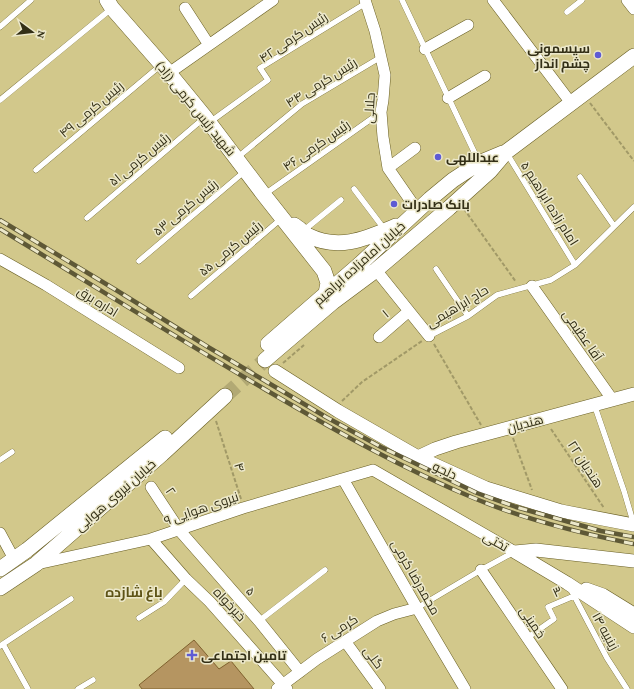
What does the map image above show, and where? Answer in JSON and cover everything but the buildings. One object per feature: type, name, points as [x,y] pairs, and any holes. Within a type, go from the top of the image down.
[{"type":"main road","name":"شهید رئیس کرمی (زاد)","points":[[109,4],[207,120],[324,271],[328,283],[326,293]]},
{"type":"main road","name":"خیابان امامزاده ابراهیم","points":[[265,362],[333,302],[376,270],[453,204],[490,171],[506,152],[633,58]]},
{"type":"main road","name":"خیابان امامزاده ابراهیم","points":[[265,362],[326,293],[430,199],[453,180],[479,163],[506,152]]},
{"type":"main road","points":[[430,199],[439,195],[444,195],[453,204]]},
{"type":"main road","points":[[283,218],[309,236],[328,242],[344,243],[359,241],[385,230],[412,215]]},
{"type":"main road","name":"خیابان نیروی هوایی","points":[[0,569],[27,550],[222,393],[212,408],[162,454],[36,564],[0,588]]},
{"type":"street","points":[[165,69],[209,45],[273,0]]},
{"type":"street","points":[[493,0],[571,103]]},
{"type":"street","points":[[627,0],[634,9]]},
{"type":"street","name":"جلالی","points":[[365,1],[385,75],[381,112],[388,168],[412,215]]},
{"type":"street","points":[[185,8],[209,45]]},
{"type":"street","points":[[425,49],[468,25]]},
{"type":"street","points":[[448,98],[485,76]]},
{"type":"street","points":[[388,168],[415,148]]},
{"type":"street","name":"اداره برق","points":[[0,258],[180,368]]},
{"type":"street","points":[[376,270],[429,336]]},
{"type":"street","name":"آقا عظیمی","points":[[532,286],[612,399]]},
{"type":"street","name":"۱","points":[[378,337],[409,311]]},
{"type":"street","name":"دلجو","points":[[265,362],[334,409],[418,458],[486,488],[561,512],[634,525]]},
{"type":"street","name":"هندیان","points":[[418,458],[435,449],[487,433],[634,394]]},
{"type":"street","name":"نیروی هوایی ۹","points":[[36,564],[151,539],[244,508],[373,470]]},
{"type":"street","name":"تختی","points":[[373,470],[515,552],[536,550],[634,561]]},
{"type":"street","name":"محمدرضا کرمی","points":[[343,479],[465,689]]},
{"type":"street","name":"۲","points":[[151,487],[180,530]]},
{"type":"street","name":"۵","points":[[180,530],[259,621],[300,672]]},
{"type":"street","points":[[0,533],[14,559]]},
{"type":"street","name":"خیرخواه","points":[[151,539],[186,579],[210,602],[282,687]]},
{"type":"street","points":[[515,552],[568,583],[634,627]]},
{"type":"street","name":"خمینی","points":[[481,570],[562,689]]},
{"type":"street","points":[[568,583],[603,595],[634,614]]},
{"type":"street","name":"کرمی ۶","points":[[282,687],[317,658],[383,619],[394,614],[417,608]]},
{"type":"street","name":"گلی","points":[[346,641],[380,689]]},
{"type":"lane","points":[[0,27],[31,0]]},
{"type":"lane","points":[[402,0],[479,163]]},
{"type":"lane","points":[[567,12],[582,0]]},
{"type":"lane","name":"رئیس کرمی ۴۲","points":[[207,120],[268,80],[260,68],[365,1]]},
{"type":"lane","points":[[0,100],[109,4]]},
{"type":"lane","name":"رئیس کرمی ۴۴","points":[[237,158],[302,104],[381,57]]},
{"type":"lane","name":"رئیس کرمی ۴۹","points":[[36,170],[165,69]]},
{"type":"lane","name":"رئیس کرمی ۴۶","points":[[264,195],[381,112]]},
{"type":"lane","name":"رئیس کرمی ۵۱","points":[[87,218],[207,120]]},
{"type":"lane","name":"امام زاده ابراهیم ۵","points":[[506,152],[575,265]]},
{"type":"lane","name":"رئیس کرمی ۵۳","points":[[139,261],[246,170]]},
{"type":"lane","points":[[580,177],[614,226]]},
{"type":"lane","points":[[354,189],[385,230]]},
{"type":"lane","points":[[303,231],[341,200]]},
{"type":"lane","name":"حاج ابراهیمی","points":[[429,336],[468,316],[497,295],[551,280],[575,265],[634,207]]},
{"type":"lane","name":"رئیس کرمی ۵۵","points":[[191,296],[283,218]]},
{"type":"lane","points":[[436,269],[468,316]]},
{"type":"lane","points":[[594,404],[634,525]]},
{"type":"lane","points":[[0,460],[12,452]]},
{"type":"lane","points":[[417,608],[481,570],[515,552]]},
{"type":"lane","points":[[259,621],[324,570]]},
{"type":"lane","points":[[139,618],[164,602],[186,579]]},
{"type":"lane","name":"زینبیه ۱۴","points":[[568,583],[607,658],[627,689]]},
{"type":"lane","name":"۳","points":[[527,638],[554,619],[548,608],[574,596]]},
{"type":"lane","points":[[28,689],[2,645],[71,599]]},
{"type":"lane","points":[[78,689],[94,680]]},
{"type":"path","points":[[583,94],[634,161]]},
{"type":"path","points":[[453,204],[520,288]]},
{"type":"path","points":[[429,336],[487,433]]},
{"type":"path","name":"حاج ابراهیمی","points":[[334,409],[362,382],[429,336]]},
{"type":"path","name":"۴","points":[[212,408],[244,508]]},
{"type":"path","name":"هندیان ۲۲","points":[[544,418],[612,521]]},
{"type":"path","points":[[509,427],[538,504]]},
{"type":"tunnel","points":[[225,396],[265,360]]},
{"type":"railway","points":[[0,220],[208,347],[326,417],[381,447],[477,493],[516,507],[601,531],[634,537]]},
{"type":"railway","points":[[0,229],[266,390],[395,462],[495,507],[534,520],[634,544]]},
{"type":"place","name":"سیسمونی چشم انداز","points":[[598,55]]},
{"type":"place","name":"عبداللهی","points":[[438,157]]},
{"type":"place","name":"بانک صادرات","points":[[394,204]]},
{"type":"place","name":"تامین اجتماعی","points":[[192,655]]},
{"type":"district","name":"باغ شازده","points":[[134,592]]}]
